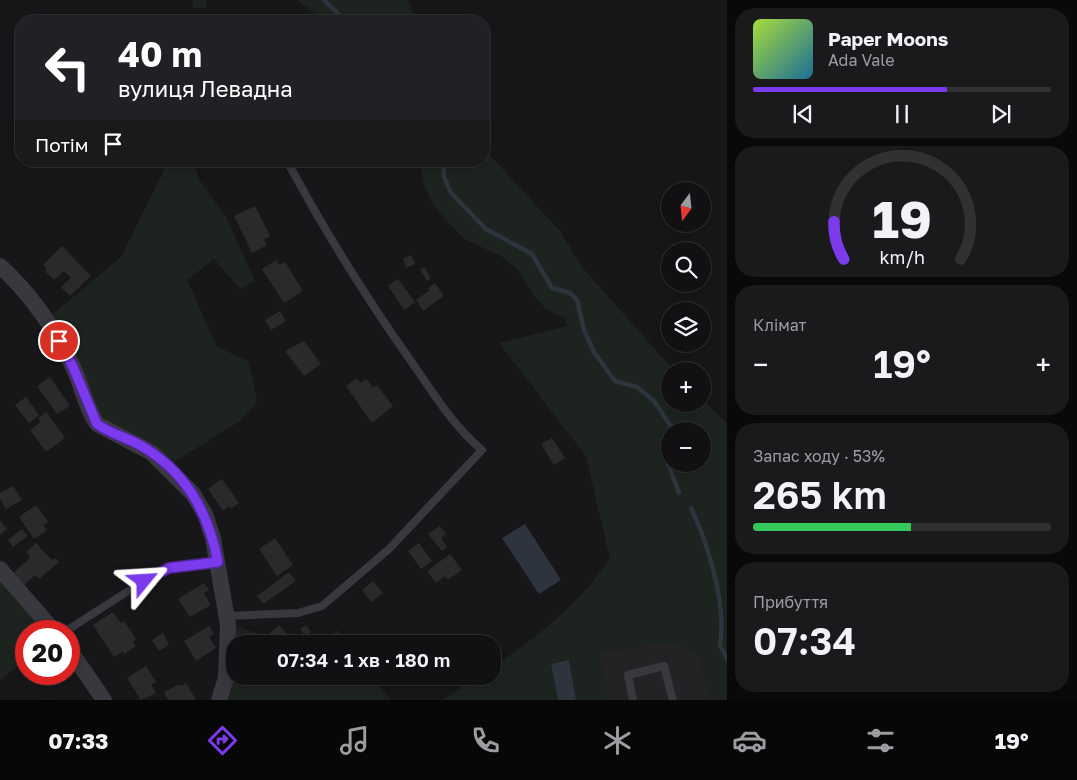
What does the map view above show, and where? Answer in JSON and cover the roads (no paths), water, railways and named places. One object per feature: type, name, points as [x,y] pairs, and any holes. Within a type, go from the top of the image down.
[{"type":"street","points":[[0,266],[32,301],[59,341],[73,367],[97,424],[152,453],[193,494],[210,527],[227,616],[227,664],[224,689],[219,700]]},
{"type":"street","points":[[0,569],[44,620]]},
{"type":"street","points":[[80,665],[104,700]]},
{"type":"lane","points":[[227,616],[298,613],[322,606],[389,548],[482,450],[431,390],[383,322],[338,252],[290,167]]},
{"type":"lane","points":[[80,622],[153,575],[177,566],[218,562]]},
{"type":"lane","points":[[633,700],[628,675],[664,666],[672,700]]},
{"type":"waterway","points":[[324,0],[340,15]]},
{"type":"waterway","points":[[443,167],[444,177],[451,193],[486,229],[532,254],[552,288],[570,293],[577,300],[584,330],[594,352],[615,381],[637,387],[654,401],[668,422]]},
{"type":"waterway","points":[[671,472],[679,493]]},
{"type":"waterway","points":[[691,508],[704,539],[714,575],[721,612],[720,645],[727,659]]}]
